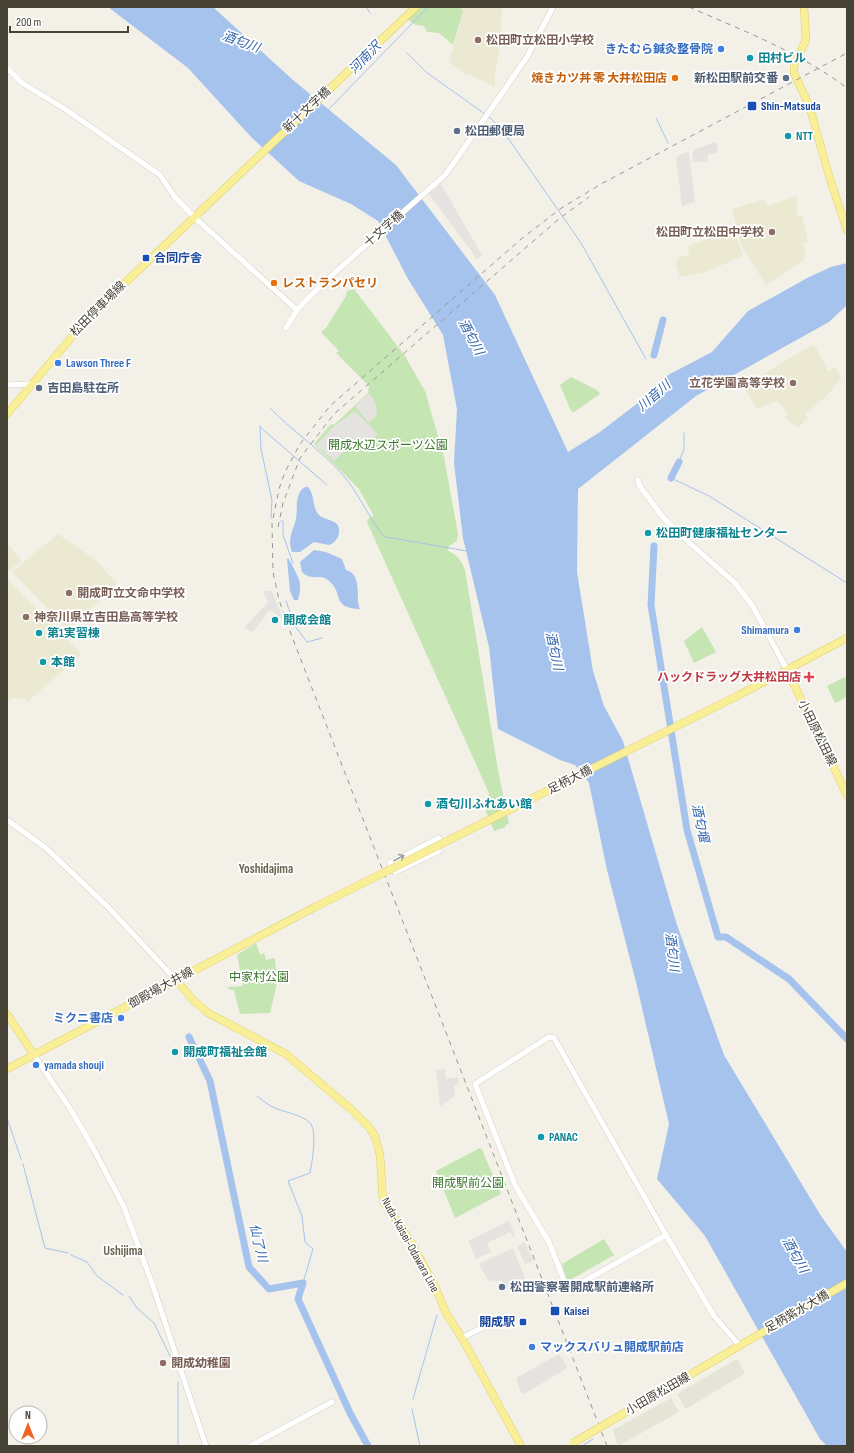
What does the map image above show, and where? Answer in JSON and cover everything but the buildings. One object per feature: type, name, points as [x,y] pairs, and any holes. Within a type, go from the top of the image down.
[{"type":"main road","name":"新十文字橋","points":[[196,214],[416,7]]},
{"type":"main road","points":[[804,7],[806,40],[794,65],[794,73],[810,108],[826,168],[847,230]]},
{"type":"main road","name":"松田停車場線","points":[[7,414],[87,319],[196,214]]},
{"type":"main road","points":[[787,670],[847,638]]},
{"type":"main road","name":"足柄大橋","points":[[315,907],[787,670]]},
{"type":"main road","name":"小田原松田線","points":[[787,670],[847,795]]},
{"type":"main road","name":"御殿場大井線","points":[[7,1069],[315,907]]},
{"type":"main road","name":"Nuda-Kaisei-Odawara Line","points":[[176,980],[194,1001],[208,1013],[286,1054],[353,1111],[369,1127],[375,1136],[380,1155],[383,1202],[411,1242],[434,1284],[443,1308],[462,1338],[521,1446]]},
{"type":"main road","points":[[7,1014],[34,1055]]},
{"type":"main road","name":"足柄紫水大橋","points":[[747,1342],[847,1283]]},
{"type":"main road","name":"小田原松田線","points":[[571,1445],[747,1342]]},
{"type":"street","name":"十文字橋","points":[[286,328],[297,310],[326,280],[441,178],[484,120],[527,57],[553,7]]},
{"type":"street","points":[[7,68],[22,83],[65,109],[160,175],[174,196],[196,214],[297,310]]},
{"type":"street","points":[[7,385],[31,384]]},
{"type":"street","points":[[638,480],[639,485],[671,526],[723,571],[744,593],[787,670]]},
{"type":"street","points":[[7,820],[46,848],[108,907],[176,980]]},
{"type":"street","points":[[439,838],[390,863],[395,872],[439,851]]},
{"type":"street","points":[[666,1235],[576,1286],[565,1283],[549,1242],[515,1185],[475,1084],[549,1037],[554,1038],[596,1115],[666,1235],[714,1316],[737,1348]]},
{"type":"street","points":[[34,1055],[92,1146],[124,1207],[153,1286],[206,1446]]},
{"type":"street","points":[[462,1338],[502,1317]]},
{"type":"street","points":[[250,1446],[332,1402]]},
{"type":"shaded area","name":"松田町立松田小学校","points":[[461,7],[502,7],[500,47],[495,74],[495,87],[469,74],[468,76],[449,62],[460,24]]},
{"type":"shaded area","points":[[716,142],[718,153],[708,154],[707,161],[693,162],[692,154],[695,149]]},
{"type":"shaded area","points":[[687,152],[689,153],[695,202],[682,206],[676,158],[677,156]]},
{"type":"shaded area","points":[[441,184],[482,255],[477,259],[429,194]]},
{"type":"shaded area","name":"松田町立松田中学校","points":[[797,196],[797,216],[802,216],[808,242],[803,243],[806,253],[803,261],[766,285],[742,247],[732,209],[765,199],[767,206]]},
{"type":"shaded area","name":"松田町立松田中学校","points":[[734,230],[743,256],[703,273],[680,277],[676,264],[678,257],[689,255],[688,246]]},
{"type":"shaded area","name":"立花学園高等学校","points":[[814,344],[828,371],[835,367],[841,379],[824,399],[805,414],[808,418],[798,428],[785,418],[788,415],[778,401],[757,409],[743,386]]},
{"type":"shaded area","points":[[369,393],[375,402],[377,409],[376,416],[369,423],[355,406]]},
{"type":"shaded area","points":[[355,411],[378,434],[364,449],[355,442],[334,461],[316,445],[334,426]]},
{"type":"shaded area","points":[[58,534],[97,561],[117,584],[67,629],[12,572]]},
{"type":"shaded area","points":[[7,543],[22,561],[7,572]]},
{"type":"shaded area","name":"神奈川県立吉田島高等学校","points":[[7,579],[81,653],[81,655],[27,702],[25,699],[14,698],[7,701]]},
{"type":"shaded area","points":[[263,591],[272,591],[283,619],[270,610],[253,631],[250,631],[245,627],[268,602]]},
{"type":"shaded area","points":[[445,1068],[446,1079],[458,1077],[459,1084],[454,1086],[455,1096],[440,1106],[436,1070]]},
{"type":"shaded area","points":[[508,1221],[510,1222],[515,1237],[514,1238],[510,1232],[487,1243],[491,1252],[476,1259],[468,1241]]},
{"type":"shaded area","points":[[525,1242],[533,1261],[525,1264],[517,1246]]},
{"type":"shaded area","points":[[513,1248],[525,1278],[506,1288],[500,1280],[496,1282],[494,1279],[489,1282],[479,1264]]},
{"type":"shaded area","points":[[559,1354],[567,1367],[566,1369],[524,1394],[521,1393],[516,1378]]},
{"type":"shaded area","points":[[737,1359],[745,1373],[686,1409],[677,1394]]},
{"type":"shaded area","points":[[671,1398],[679,1412],[618,1446],[613,1430]]},
{"type":"green space","points":[[420,7],[459,7],[463,11],[453,45],[439,33],[427,32],[424,26],[416,25],[406,18]]},
{"type":"green space","name":"開成水辺スポーツ公園","points":[[354,289],[405,356],[425,391],[444,457],[458,534],[457,541],[449,546],[448,551],[459,558],[465,570],[498,770],[509,824],[505,825],[506,827],[494,831],[482,802],[488,800],[489,793],[367,522],[369,518],[374,516],[359,489],[314,444],[330,425],[335,424],[368,393],[369,386],[336,353],[339,351],[321,332],[326,328],[346,296],[347,291]]},
{"type":"green space","points":[[571,377],[597,390],[600,394],[574,412],[571,411],[560,385]]},
{"type":"green space","points":[[702,627],[716,652],[694,663],[684,641]]},
{"type":"green space","points":[[847,676],[847,697],[835,703],[827,686]]},
{"type":"green space","name":"中家村公園","points":[[256,943],[260,955],[264,953],[266,960],[275,958],[277,983],[270,1013],[240,1014],[234,990],[230,990],[227,987],[243,986],[237,955]]},
{"type":"green space","name":"開成駅前公園","points":[[480,1148],[501,1194],[455,1218],[436,1171]]},
{"type":"green space","points":[[604,1239],[614,1255],[570,1280],[566,1278],[562,1264]]},
{"type":"water","points":[[108,7],[213,7],[293,80],[396,165],[495,295],[568,452],[600,432],[647,396],[668,375],[712,352],[748,311],[809,277],[831,267],[847,263],[847,305],[829,322],[696,396],[578,489],[577,572],[593,671],[604,706],[623,741],[676,922],[724,1055],[821,1216],[847,1252],[847,1446],[827,1446],[820,1439],[705,1236],[657,1179],[669,1124],[636,982],[607,870],[589,783],[575,765],[560,760],[498,729],[489,647],[463,538],[454,463],[457,409],[443,335],[408,279],[378,221],[351,204],[299,181],[252,138],[188,68]]},
{"type":"water","points":[[305,487],[308,487],[310,490],[318,514],[338,525],[339,533],[336,540],[329,545],[314,542],[300,552],[292,552],[290,539],[296,519],[298,497],[299,493]]},
{"type":"water","points":[[314,550],[326,552],[342,559],[346,570],[355,576],[357,581],[360,609],[351,608],[341,603],[333,585],[325,578],[309,576],[302,572],[300,562]]},
{"type":"water","points":[[287,559],[289,559],[299,579],[300,593],[298,600],[294,600],[290,591]]},
{"type":"waterway","points":[[366,7],[370,13]]},
{"type":"waterway","name":"河南沢","points":[[328,110],[428,7]]},
{"type":"waterway","points":[[407,53],[426,72],[485,114]]},
{"type":"waterway","points":[[489,117],[501,128],[581,243],[646,359]]},
{"type":"waterway","points":[[656,118],[668,143]]},
{"type":"waterway","points":[[654,355],[663,320]]},
{"type":"waterway","points":[[270,408],[325,456],[342,474],[353,488],[381,533],[386,537],[467,551]]},
{"type":"waterway","points":[[260,426],[261,449],[272,500],[271,518]]},
{"type":"waterway","points":[[260,427],[327,485]]},
{"type":"waterway","points":[[679,462],[684,449],[684,433]]},
{"type":"waterway","name":"酒匂堰","points":[[671,478],[679,462]]},
{"type":"waterway","points":[[671,478],[709,496],[847,583]]},
{"type":"waterway","points":[[281,521],[283,521],[283,535],[293,563]]},
{"type":"waterway","name":"酒匂堰","points":[[654,546],[651,605],[687,830],[718,937],[726,937],[789,979],[847,1039]]},
{"type":"waterway","points":[[286,601],[295,626],[307,642],[322,638]]},
{"type":"waterway","name":"仙了川","points":[[189,1037],[210,1081],[249,1267],[269,1289],[303,1283],[298,1299],[350,1413],[368,1446]]},
{"type":"waterway","points":[[257,1096],[272,1107],[303,1118],[311,1124],[313,1128],[314,1148],[310,1173],[288,1181],[302,1216],[305,1242],[313,1249],[303,1283]]},
{"type":"waterway","points":[[7,1118],[21,1159]]},
{"type":"waterway","points":[[23,1164],[45,1248],[68,1253]]},
{"type":"waterway","points":[[71,1255],[87,1262],[97,1276],[123,1295]]},
{"type":"waterway","points":[[129,1296],[137,1308],[154,1323],[172,1360]]},
{"type":"waterway","points":[[413,1399],[437,1315]]},
{"type":"waterway","points":[[178,1382],[178,1446]]},
{"type":"waterway","points":[[412,1409],[420,1446]]},
{"type":"waterway","points":[[582,1446],[593,1439]]},
{"type":"railway","points":[[689,7],[771,43],[829,75],[847,88]]},
{"type":"railway","points":[[607,1446],[294,642],[279,600],[273,572],[272,524],[279,489],[285,472],[300,444],[330,406],[520,240],[560,209],[601,184],[847,53]]},
{"type":"railway","points":[[278,527],[283,503],[300,458],[334,414],[560,218],[589,197]]},
{"type":"place","name":"松田町立松田小学校","points":[[478,40]]},
{"type":"place","name":"きたむら鍼灸整骨院","points":[[721,49]]},
{"type":"place","name":"田村ビル","points":[[750,58]]},
{"type":"place","name":"焼きカツ丼 零 大井松田店","points":[[675,78]]},
{"type":"place","name":"新松田駅前交番","points":[[786,78]]},
{"type":"place","name":"Shin-Matsuda","points":[[752,106]]},
{"type":"place","name":"松田郵便局","points":[[457,131]]},
{"type":"place","name":"NTT","points":[[788,136]]},
{"type":"place","name":"松田町立松田中学校","points":[[772,232]]},
{"type":"place","name":"合同庁舎","points":[[146,258]]},
{"type":"place","name":"レストランパセリ","points":[[274,283]]},
{"type":"place","name":"Lawson Three F","points":[[58,363]]},
{"type":"place","name":"立花学園高等学校","points":[[793,383]]},
{"type":"place","name":"吉田島駐在所","points":[[39,388]]},
{"type":"place","name":"松田町健康福祉センター","points":[[648,533]]},
{"type":"place","name":"開成町立文命中学校","points":[[69,593]]},
{"type":"place","name":"神奈川県立吉田島高等学校","points":[[26,617]]},
{"type":"place","name":"開成会館","points":[[275,620]]},
{"type":"place","name":"Shimamura","points":[[797,630]]},
{"type":"place","name":"第1実習棟","points":[[39,633]]},
{"type":"place","name":"本館","points":[[43,662]]},
{"type":"place","name":"ハックドラッグ大井松田店","points":[[809,677]]},
{"type":"place","name":"酒匂川ふれあい館","points":[[428,804]]},
{"type":"place","name":"ミクニ書店","points":[[121,1018]]},
{"type":"place","name":"開成町福祉会館","points":[[175,1052]]},
{"type":"place","name":"yamada shouji","points":[[36,1065]]},
{"type":"place","name":"PANAC","points":[[541,1137]]},
{"type":"place","name":"松田警察署開成駅前連絡所","points":[[502,1287]]},
{"type":"place","name":"Kaisei","points":[[555,1311]]},
{"type":"place","name":"開成駅","points":[[523,1322]]},
{"type":"place","name":"マックスバリュ開成駅前店","points":[[532,1347]]},
{"type":"place","name":"開成幼稚園","points":[[163,1363]]},
{"type":"district","name":"Yoshidajima","points":[[266,869]]},
{"type":"district","name":"Ushijima","points":[[123,1251]]},
{"type":"water label","name":"酒匂川","points":[[241,42]]},
{"type":"water label","name":"酒匂川","points":[[471,337]]},
{"type":"water label","name":"川音川","points":[[654,396]]},
{"type":"water label","name":"酒匂川","points":[[554,651]]},
{"type":"water label","name":"酒匂川","points":[[672,952]]},
{"type":"water label","name":"酒匂川","points":[[795,1255]]}]
